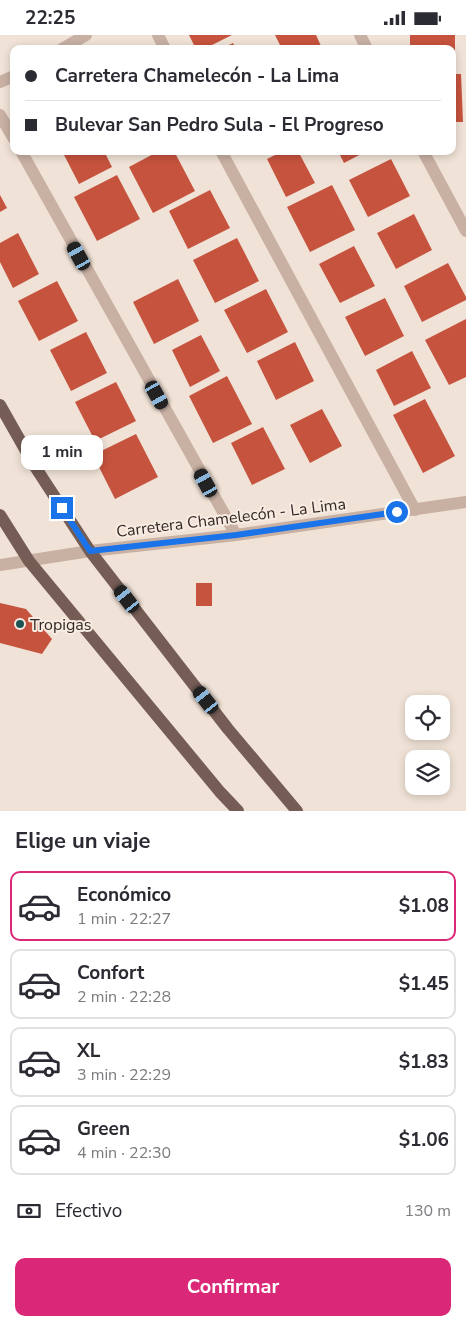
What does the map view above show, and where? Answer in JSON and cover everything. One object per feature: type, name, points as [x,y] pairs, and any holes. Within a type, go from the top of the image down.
[{"type":"main road","points":[[0,405],[34,465],[90,551],[228,729],[297,811]]},
{"type":"main road","points":[[0,515],[29,561],[220,792],[238,811]]},
{"type":"street","points":[[69,45],[86,35]]},
{"type":"street","points":[[0,115],[10,132]]},
{"type":"street","points":[[23,155],[236,535]]},
{"type":"street","points":[[223,155],[415,510]]},
{"type":"street","points":[[425,155],[466,231]]},
{"type":"street","name":"Carretera Chamelecón - La Lima","points":[[0,565],[90,551],[236,535],[466,502]]},
{"type":"building","points":[[189,35],[232,35],[212,45],[194,45]]},
{"type":"building","points":[[275,35],[316,35],[321,45],[280,45]]},
{"type":"building","points":[[410,35],[455,35],[455,45],[410,45]]},
{"type":"building","points":[[456,74],[461,74],[463,122],[456,122]]},
{"type":"building","points":[[64,155],[106,155],[112,167],[79,184]]},
{"type":"building","points":[[152,155],[176,155],[195,191],[153,213],[129,167]]},
{"type":"building","points":[[275,155],[300,155],[315,183],[286,197],[267,159]]},
{"type":"building","points":[[340,155],[359,155],[344,163]]},
{"type":"building","points":[[391,159],[410,196],[368,217],[349,180]]},
{"type":"building","points":[[117,175],[140,219],[97,241],[74,197]]},
{"type":"building","points":[[332,185],[355,230],[310,252],[287,207]]},
{"type":"building","points":[[210,190],[230,228],[188,249],[169,211]]},
{"type":"building","points":[[0,195],[7,208],[0,212]]},
{"type":"building","points":[[414,214],[432,250],[396,269],[377,233]]},
{"type":"building","points":[[18,233],[39,274],[13,288],[0,262],[0,243]]},
{"type":"building","points":[[237,238],[259,281],[215,303],[193,260]]},
{"type":"building","points":[[354,246],[375,286],[340,303],[319,264]]},
{"type":"building","points":[[448,263],[466,300],[422,322],[404,286]]},
{"type":"building","points":[[178,279],[199,321],[154,344],[133,302]]},
{"type":"building","points":[[57,281],[78,321],[39,341],[18,301]]},
{"type":"building","points":[[266,289],[288,332],[247,353],[224,310]]},
{"type":"building","points":[[385,298],[404,336],[365,356],[345,317]]},
{"type":"building","points":[[466,319],[466,377],[449,385],[425,340]]},
{"type":"building","points":[[86,332],[107,373],[71,391],[50,350]]},
{"type":"building","points":[[201,335],[220,371],[190,387],[172,350]]},
{"type":"building","points":[[295,342],[314,381],[276,400],[257,361]]},
{"type":"building","points":[[412,351],[431,388],[394,406],[376,370]]},
{"type":"building","points":[[227,376],[252,424],[213,443],[189,396]]},
{"type":"building","points":[[116,382],[136,421],[95,441],[75,402]]},
{"type":"building","points":[[425,399],[455,456],[423,473],[393,415]]},
{"type":"building","points":[[322,409],[342,446],[310,463],[290,425]]},
{"type":"building","points":[[263,427],[285,469],[252,485],[231,443]]},
{"type":"building","points":[[136,434],[158,477],[115,499],[93,455]]},
{"type":"building","points":[[196,583],[212,583],[212,606],[196,606]]},
{"type":"building","name":"Tropigas","points":[[0,603],[26,609],[52,639],[42,654],[0,643]]},
{"type":"place","name":"Tropigas","points":[[20,624]]},
{"type":"route","points":[[62,508],[90,551],[236,535],[397,512]]}]
